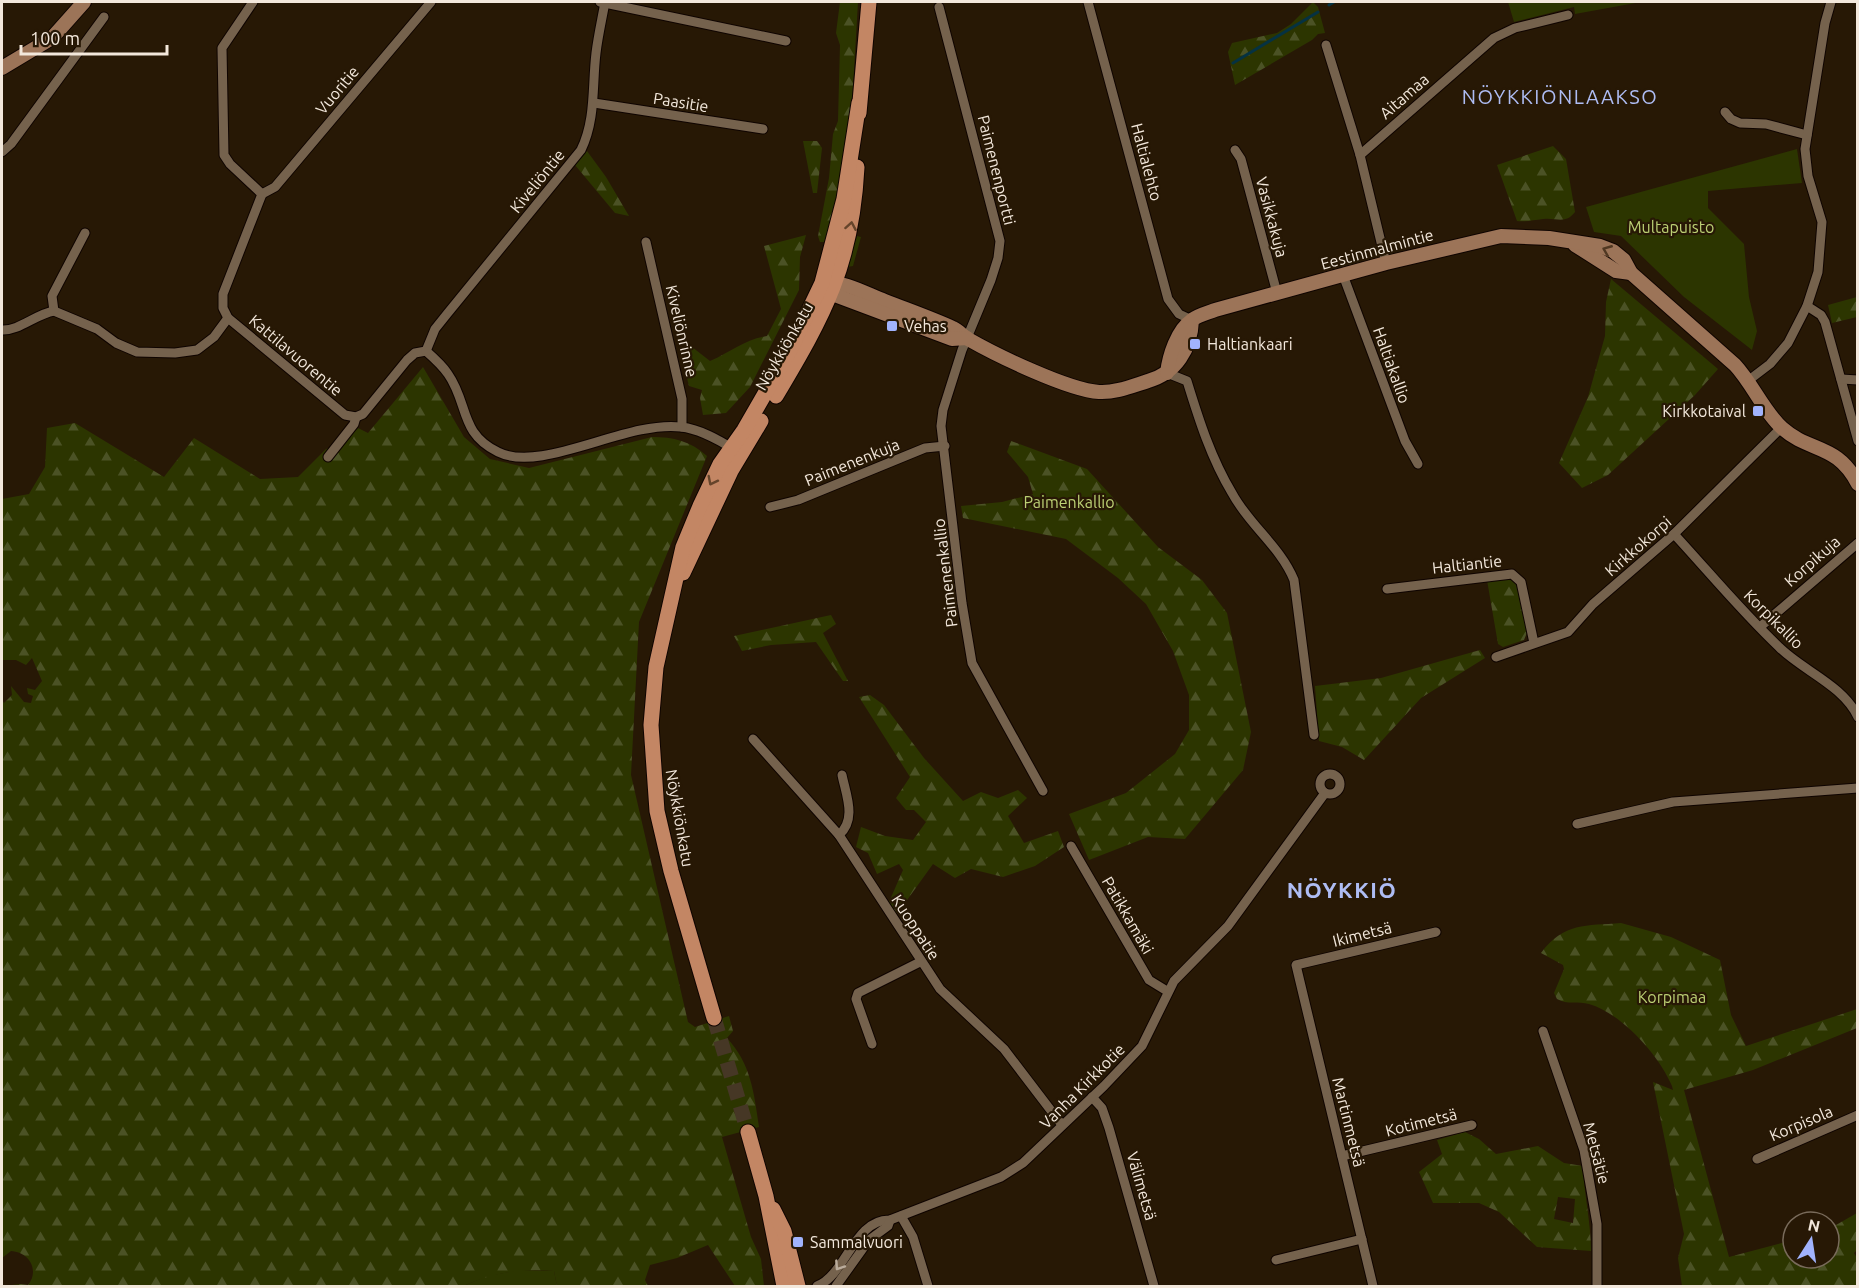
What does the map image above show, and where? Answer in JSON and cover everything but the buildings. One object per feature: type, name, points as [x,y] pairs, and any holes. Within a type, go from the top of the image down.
[{"type":"main road","name":"Nöykkiönkatu","points":[[714,1018],[670,872],[653,783],[652,694],[661,638],[683,547],[699,506],[800,357],[830,286],[860,103],[869,2]]},
{"type":"main road","points":[[748,1132],[766,1196],[784,1287]]},
{"type":"main road","points":[[766,1196],[784,1231],[798,1287]]},
{"type":"street","points":[[2,68],[52,38],[84,2]]},
{"type":"street","points":[[253,2],[222,48],[223,148],[230,164],[262,194]]},
{"type":"street","name":"Vuoritie","points":[[262,194],[281,180],[431,2]]},
{"type":"street","points":[[603,2],[786,41]]},
{"type":"street","name":"Kiveliöntie","points":[[426,351],[435,329],[581,150],[587,138],[594,103],[596,54],[603,2]]},
{"type":"street","name":"Haltialehto","points":[[1088,2],[1168,299],[1179,314],[1192,320]]},
{"type":"street","points":[[1749,380],[1770,364],[1788,343],[1807,306],[1818,272],[1823,235],[1820,208],[1805,163],[1807,135],[1825,23],[1831,2]]},
{"type":"street","name":"Paimenenportti","points":[[939,7],[1000,241],[998,258],[991,280],[967,338]]},
{"type":"street","name":"Aitamaa","points":[[1360,155],[1494,38],[1515,28],[1568,15]]},
{"type":"street","points":[[2,152],[11,144],[104,17]]},
{"type":"street","points":[[1326,45],[1360,155],[1386,263]]},
{"type":"street","name":"Paasitie","points":[[594,103],[764,129]]},
{"type":"street","points":[[1725,112],[1731,119],[1740,123],[1766,124],[1807,135]]},
{"type":"street","name":"Vasikkakuja","points":[[1235,150],[1242,159],[1277,293]]},
{"type":"street","name":"Kattilavuorentie","points":[[262,194],[223,294],[223,308],[228,318],[345,415],[356,417]]},
{"type":"street","points":[[54,311],[52,296],[85,233]]},
{"type":"street","name":"Eestinmalmintie","points":[[1192,320],[1215,310],[1386,263],[1501,236],[1549,238],[1573,244],[1600,246],[1613,251],[1624,261],[1631,273],[1749,380],[1782,428],[1836,456],[1844,462],[1857,484]]},
{"type":"street","name":"Kiveliönrinne","points":[[646,242],[682,399],[682,427]]},
{"type":"street","name":"Haltiakallio","points":[[1343,275],[1405,441],[1418,464]]},
{"type":"street","points":[[830,286],[956,330],[1009,360],[1089,391],[1111,392],[1160,378],[1179,362],[1191,334],[1192,320]]},
{"type":"street","points":[[1807,306],[1821,315],[1825,322],[1857,441]]},
{"type":"street","points":[[2,330],[12,329],[40,314],[54,311],[97,329],[116,343],[137,352],[175,353],[197,350],[214,337],[228,318]]},
{"type":"street","name":"Paimenenkallio","points":[[967,338],[943,410],[941,426],[962,603],[972,663],[1043,791]]},
{"type":"street","points":[[328,457],[354,424],[356,417],[371,406],[407,360],[414,353],[426,351],[449,375],[471,430],[481,441],[508,455],[538,456],[649,427],[682,427],[704,433],[737,451]]},
{"type":"street","points":[[1167,373],[1187,381],[1202,432],[1232,495],[1283,558],[1294,580],[1314,735]]},
{"type":"street","points":[[1841,379],[1857,380]]},
{"type":"street","name":"Kirkkokorpi","points":[[1496,657],[1568,632],[1593,604],[1674,534],[1782,428]]},
{"type":"street","name":"Paimenenkuja","points":[[770,507],[798,500],[925,448],[945,446]]},
{"type":"street","name":"Korpikallio","points":[[1674,534],[1760,627],[1796,662],[1839,692],[1852,706],[1857,717]]},
{"type":"street","name":"Korpikuja","points":[[1760,627],[1857,543]]},
{"type":"street","name":"Haltiantie","points":[[1387,589],[1512,574],[1521,582],[1534,643]]},
{"type":"street","name":"Kuoppatie","points":[[753,738],[839,835],[920,962],[940,989],[1004,1049],[1062,1125]]},
{"type":"street","points":[[839,835],[846,829],[850,812],[842,774]]},
{"type":"street","points":[[1577,824],[1673,802],[1857,788]]},
{"type":"street","name":"Vanha Kirkkotie","points":[[817,1287],[830,1278],[862,1234],[882,1220],[890,1220],[1001,1177],[1023,1163],[1092,1097],[1142,1046],[1163,1006],[1167,991],[1227,927],[1325,794]]},
{"type":"street","name":"Patikkamäki","points":[[1071,846],[1149,980],[1167,991]]},
{"type":"street","name":"Ikimetsä","points":[[1296,966],[1436,932]]},
{"type":"street","points":[[872,1044],[856,999],[858,993],[920,962]]},
{"type":"street","name":"Martinmetsä","points":[[1296,966],[1373,1287]]},
{"type":"street","name":"Metsätie","points":[[1543,1031],[1584,1150],[1598,1224],[1597,1287]]},
{"type":"street","name":"Välimetsä","points":[[1092,1097],[1102,1108],[1109,1128],[1154,1287]]},
{"type":"street","name":"Korpisola","points":[[1757,1159],[1857,1115]]},
{"type":"street","name":"Kotimetsä","points":[[1342,1156],[1472,1125]]},
{"type":"street","points":[[901,1216],[913,1238],[928,1287]]},
{"type":"street","name":"Vanha Kirkkotie","points":[[836,1287],[869,1240],[888,1226],[890,1220]]},
{"type":"street","points":[[1276,1260],[1362,1239]]},
{"type":"green space","points":[[840,2],[858,2],[852,104],[841,180],[826,242],[820,242],[818,236],[829,178],[833,134],[838,121],[840,45],[836,33]]},
{"type":"green space","points":[[1313,2],[1318,7],[1325,33],[1318,34],[1312,40],[1235,85],[1228,52],[1232,43],[1277,33],[1291,24]]},
{"type":"green space","points":[[1508,2],[1641,2],[1575,14],[1574,7],[1514,22]]},
{"type":"green space","points":[[803,141],[817,141],[822,148],[817,193],[813,193]]},
{"type":"green space","points":[[1553,146],[1566,159],[1575,212],[1564,219],[1517,221],[1497,165]]},
{"type":"green space","name":"Multapuisto","points":[[1797,149],[1802,183],[1708,191],[1708,208],[1744,244],[1749,297],[1757,331],[1752,350],[1684,297],[1621,236],[1594,232],[1586,207]]},
{"type":"green space","points":[[587,151],[606,177],[629,216],[615,213],[575,165]]},
{"type":"green space","points":[[806,235],[800,257],[799,290],[750,387],[726,413],[703,415],[700,398],[702,390],[689,386],[680,350],[692,347],[710,361],[745,343],[767,336],[781,309],[764,246]]},
{"type":"green space","points":[[857,236],[861,237],[853,266],[847,267]]},
{"type":"green space","points":[[1611,279],[1718,369],[1695,395],[1608,475],[1582,488],[1559,463],[1588,397],[1605,336],[1606,302]]},
{"type":"green space","points":[[1857,297],[1857,317],[1832,323],[1828,305]]},
{"type":"green space","points":[[423,367],[464,437],[490,459],[529,468],[652,437],[681,441],[707,456],[639,622],[631,775],[688,1022],[695,1027],[729,1016],[733,1031],[727,1038],[741,1058],[750,1080],[759,1127],[722,1137],[751,1237],[761,1259],[764,1286],[735,1286],[708,1245],[677,1258],[650,1265],[645,1280],[648,1286],[557,1286],[554,1271],[530,1270],[496,1275],[463,1286],[2,1286],[28,1285],[33,1268],[27,1258],[17,1252],[11,1251],[2,1258],[2,700],[4,703],[12,695],[11,686],[24,702],[31,703],[33,696],[28,694],[27,688],[35,690],[42,681],[32,658],[26,665],[16,660],[2,660],[2,499],[29,494],[45,467],[47,428],[75,423],[164,477],[194,438],[260,479],[298,477],[326,449],[343,444],[358,428],[368,433]]},
{"type":"green space","name":"Paimenkallio","points":[[1011,441],[1087,469],[1158,547],[1202,580],[1227,613],[1251,732],[1243,770],[1185,839],[1148,837],[1089,860],[1069,814],[1126,793],[1175,754],[1189,730],[1189,695],[1173,651],[1146,604],[1118,578],[1066,539],[963,518],[961,506],[1002,502],[1033,494],[1028,477],[1007,452]]},
{"type":"green space","points":[[1507,577],[1516,583],[1528,630],[1524,640],[1503,647],[1498,644],[1487,580]]},
{"type":"green space","points":[[831,615],[836,624],[823,633],[848,681],[843,681],[816,642],[771,645],[742,651],[734,636]]},
{"type":"green space","points":[[1480,650],[1485,658],[1421,698],[1364,760],[1342,747],[1319,741],[1315,686],[1381,678]]},
{"type":"green space","points":[[870,695],[884,705],[924,758],[963,801],[981,792],[998,798],[1018,790],[1027,798],[1008,816],[1024,843],[1058,831],[1064,847],[1035,866],[1003,877],[971,869],[955,878],[933,864],[897,914],[889,902],[903,870],[899,864],[877,874],[868,853],[856,847],[861,827],[885,836],[913,840],[926,822],[914,810],[906,810],[896,798],[910,777],[859,697]]},
{"type":"green space","name":"Korpimaa","points":[[1621,923],[1671,937],[1720,960],[1731,1015],[1746,1046],[1857,1009],[1857,1028],[1753,1070],[1684,1090],[1729,1257],[1781,1243],[1781,1270],[1841,1270],[1841,1222],[1857,1213],[1857,1250],[1854,1253],[1857,1258],[1857,1286],[1682,1286],[1678,1258],[1684,1234],[1653,1082],[1673,1090],[1672,1086],[1658,1061],[1638,1037],[1614,1016],[1589,1004],[1557,999],[1554,993],[1564,969],[1563,965],[1541,953],[1558,936],[1586,926]]},
{"type":"green space","points":[[1465,1132],[1479,1139],[1496,1154],[1538,1146],[1564,1163],[1583,1166],[1591,1251],[1537,1247],[1499,1212],[1479,1203],[1433,1203],[1419,1172],[1442,1154],[1437,1140]],"holes":[[[1558,1197],[1575,1199],[1573,1223],[1554,1219]]]},
{"type":"green space","points":[[519,1270],[554,1271],[557,1286],[463,1286],[487,1276]]},
{"type":"waterway","points":[[1329,5],[1334,2]]},
{"type":"waterway","points":[[1233,63],[1318,12]]},
{"type":"tunnel","points":[[714,1018],[748,1132]]},
{"type":"place","name":"Vehas","points":[[892,326]]},
{"type":"place","name":"Haltiankaari","points":[[1195,344]]},
{"type":"place","name":"Kirkkotaival","points":[[1758,411]]},
{"type":"place","name":"Sammalvuori","points":[[798,1242]]},
{"type":"district","name":"NÖYKKIÖNLAAKSO","points":[[1560,97]]},
{"type":"district","name":"NÖYKKIÖ","points":[[1342,890]]}]
